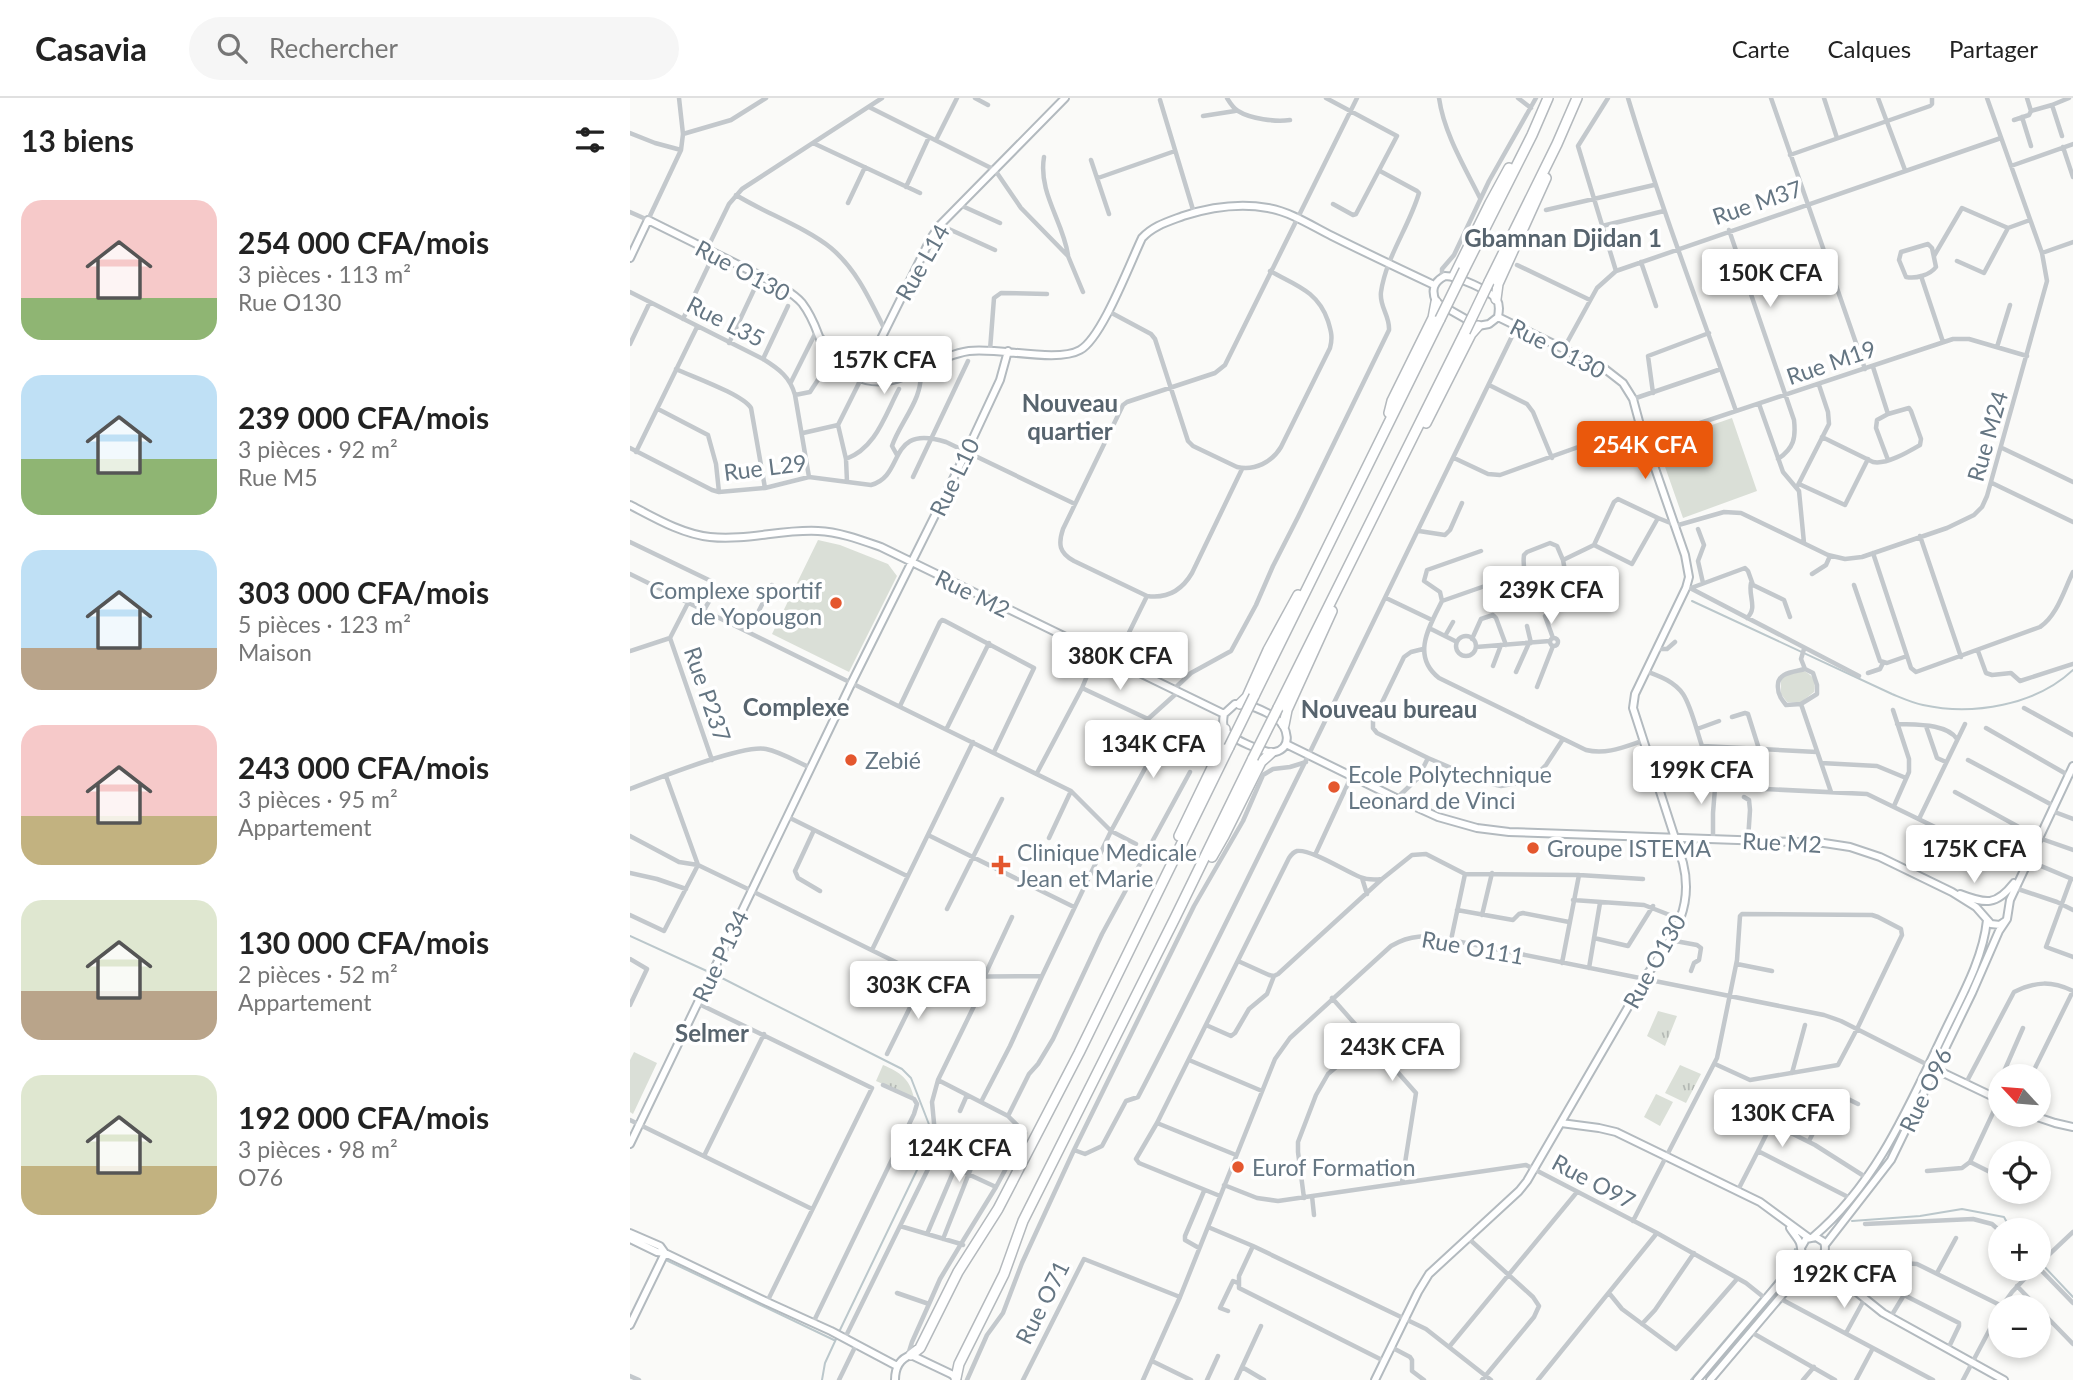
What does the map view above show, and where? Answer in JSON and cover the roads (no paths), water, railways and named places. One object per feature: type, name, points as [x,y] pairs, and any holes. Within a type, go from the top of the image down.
[{"type":"highway","points":[[910,1356],[919,1348],[958,1272],[998,1209],[1079,1053],[1548,98]]},
{"type":"highway","points":[[957,1379],[959,1364],[1004,1274],[1023,1221],[1401,463],[1577,98]]},
{"type":"highway","points":[[1454,276],[1490,203],[1514,160],[1532,135]]},
{"type":"highway","points":[[1496,299],[1498,284],[1537,200],[1557,144]]},
{"type":"highway","points":[[1384,431],[1392,401],[1433,318],[1436,302]]},
{"type":"highway","points":[[1401,463],[1435,406],[1471,334],[1478,326]]},
{"type":"highway","points":[[1240,704],[1247,696],[1279,628],[1332,536]]},
{"type":"highway","points":[[1284,725],[1287,710],[1357,550]]},
{"type":"highway","points":[[1152,904],[1185,821],[1221,749],[1224,729]]},
{"type":"highway","points":[[1175,918],[1224,836],[1261,762],[1271,752]]},
{"type":"street","points":[[631,255],[681,150],[683,134],[679,98]]},
{"type":"street","points":[[683,134],[731,120],[766,98]]},
{"type":"street","points":[[682,319],[729,204],[736,195],[881,98]]},
{"type":"street","points":[[936,140],[957,98]]},
{"type":"street","points":[[975,98],[988,104]]},
{"type":"street","name":"Rue L14","points":[[838,425],[931,238],[940,225],[1065,98]]},
{"type":"street","points":[[1227,98],[1236,111]]},
{"type":"street","points":[[1326,98],[1396,136],[1356,214],[1353,215],[1333,204]]},
{"type":"street","points":[[1242,469],[1181,589],[1160,597],[1147,596],[1066,557],[1060,550],[1059,540],[1123,405],[1215,373],[1224,365],[1357,98]]},
{"type":"street","points":[[1439,98],[1454,145],[1480,198]]},
{"type":"street","points":[[1518,98],[1531,108]]},
{"type":"street","points":[[1442,277],[1442,269],[1454,255],[1480,198],[1536,98]]},
{"type":"street","points":[[1608,98],[1578,146],[1616,271]]},
{"type":"street","points":[[1628,98],[1654,185],[1736,411]]},
{"type":"street","points":[[1771,98],[1865,369]]},
{"type":"street","points":[[1824,98],[1837,138]]},
{"type":"street","points":[[1878,98],[1905,170]]},
{"type":"street","points":[[1790,155],[1930,106],[1932,98]]},
{"type":"street","name":"Rue M24","points":[[1675,525],[1732,512],[1756,519],[1830,556],[1855,559],[1954,525],[1974,515],[1985,502],[2047,281],[2042,253],[1987,98]]},
{"type":"street","points":[[2027,98],[2031,111]]},
{"type":"street","points":[[2014,120],[2069,98]]},
{"type":"street","points":[[1160,100],[1194,213]]},
{"type":"street","points":[[2052,105],[2062,136]]},
{"type":"street","points":[[869,107],[995,170],[1021,208],[1068,256]]},
{"type":"street","points":[[1203,116],[1236,111],[1250,116],[1290,120]]},
{"type":"street","points":[[2022,117],[2031,146]]},
{"type":"street","points":[[630,133],[681,150]]},
{"type":"street","points":[[906,187],[929,137]]},
{"type":"street","name":"Rue M37","points":[[1564,348],[1597,288],[1616,271],[2001,138]]},
{"type":"street","points":[[812,142],[920,193]]},
{"type":"street","points":[[2011,166],[2073,144]]},
{"type":"street","points":[[2063,148],[2073,177]]},
{"type":"street","points":[[1098,178],[1175,151]]},
{"type":"street","points":[[1044,157],[1042,173],[1045,190],[1083,292]]},
{"type":"street","points":[[1091,160],[1109,214]]},
{"type":"street","points":[[848,203],[865,167]]},
{"type":"street","points":[[1148,719],[1191,673],[1231,651],[1389,330],[1390,325],[1380,303],[1381,290],[1419,193],[1380,171]]},
{"type":"street","points":[[1546,211],[1654,185]]},
{"type":"street","points":[[736,195],[820,240],[833,250],[862,284],[885,330]]},
{"type":"street","points":[[959,205],[1000,223]]},
{"type":"street","name":"Rue O130","points":[[648,220],[777,284],[795,296],[805,308],[817,330],[821,345],[833,363],[863,377],[902,377],[962,352],[990,350],[1048,355],[1072,354],[1081,350],[1088,344],[1108,311],[1142,239],[1149,230],[1160,224],[1223,206],[1271,208],[1434,285]]},
{"type":"street","points":[[1934,256],[1962,208],[2008,228]]},
{"type":"street","points":[[1602,226],[1664,211]]},
{"type":"street","points":[[630,212],[648,220]]},
{"type":"street","points":[[1958,261],[1984,273],[2008,228],[2030,220]]},
{"type":"street","points":[[940,225],[995,250]]},
{"type":"street","points":[[1729,230],[1794,420],[1795,439],[1788,452],[1778,459]]},
{"type":"street","points":[[2042,253],[2073,242]]},
{"type":"street","points":[[1928,244],[1934,256],[1936,267],[1921,276],[1909,278],[1904,275],[1899,260],[1901,253],[1928,244]]},
{"type":"street","points":[[1641,262],[1656,306]]},
{"type":"street","points":[[1517,265],[1590,300]]},
{"type":"street","points":[[1108,311],[1155,339],[1188,441],[1193,446],[1242,469],[1260,465],[1276,456],[1333,337],[1321,304],[1314,295],[1270,271]]},
{"type":"street","points":[[1454,276],[1496,299],[1499,305],[1498,317],[1489,324],[1478,326],[1436,302],[1434,285],[1442,277],[1454,276]]},
{"type":"street","points":[[1921,276],[1943,342]]},
{"type":"street","points":[[729,343],[760,277]]},
{"type":"street","name":"Rue L35","points":[[630,292],[763,359],[779,369],[791,382]]},
{"type":"street","points":[[990,350],[994,298],[997,294],[1047,294]]},
{"type":"street","points":[[630,344],[650,302]]},
{"type":"street","points":[[1997,347],[2010,305]]},
{"type":"street","points":[[763,359],[788,306]]},
{"type":"street","name":"Rue O130","points":[[1375,1380],[1422,1283],[1519,1191],[1534,1169],[1669,940],[1686,901],[1687,886],[1683,863],[1633,708],[1635,694],[1688,588],[1688,572],[1675,525],[1633,399],[1623,383],[1605,369],[1498,317]]},
{"type":"street","points":[[1074,1150],[1086,1154],[1102,1146],[1126,1101],[1138,1097],[1419,531],[1517,326]]},
{"type":"street","points":[[636,452],[697,327]]},
{"type":"street","points":[[809,477],[803,433],[791,382],[817,330]]},
{"type":"street","points":[[1653,393],[1648,356],[1709,333]]},
{"type":"street","name":"Rue O130","points":[[820,338],[845,365],[863,377]]},
{"type":"street","name":"Rue M19","points":[[1646,441],[1953,339],[1969,339],[2027,356]]},
{"type":"street","points":[[878,344],[875,357],[877,365],[884,371],[902,377]]},
{"type":"street","name":"Rue L10","points":[[912,562],[1000,380],[1008,351]]},
{"type":"street","points":[[845,365],[861,364],[873,352]]},
{"type":"street","points":[[913,477],[968,361]]},
{"type":"street","points":[[1873,367],[1888,414]]},
{"type":"street","points":[[676,369],[748,403],[765,488]]},
{"type":"street","points":[[1633,399],[1721,369]]},
{"type":"street","points":[[897,455],[892,446],[919,389],[922,377],[920,370]]},
{"type":"street","points":[[795,395],[810,392],[823,372]]},
{"type":"street","points":[[1489,385],[1527,404],[1536,418],[1552,458]]},
{"type":"street","points":[[1804,544],[1798,485],[1830,421],[1819,385]]},
{"type":"street","points":[[846,459],[872,442],[899,389]]},
{"type":"street","points":[[1759,404],[1783,472],[1798,485],[1845,505],[1868,459]]},
{"type":"street","points":[[657,409],[711,439],[719,492]]},
{"type":"street","points":[[1822,437],[1878,463],[1888,460],[1918,447],[1922,442],[1910,409],[1888,414],[1877,420],[1876,426],[1888,460]]},
{"type":"street","points":[[803,433],[838,425],[846,459],[847,482]]},
{"type":"street","points":[[1454,458],[1494,475],[1552,458],[1640,425]]},
{"type":"street","name":"Rue L29","points":[[630,448],[719,492],[765,488],[809,477],[862,485],[877,484],[885,477],[897,455],[910,442],[924,437],[931,438]]},
{"type":"street","points":[[931,438],[946,442],[1075,504]]},
{"type":"street","points":[[2002,448],[2073,482]]},
{"type":"street","points":[[1992,483],[2073,522]]},
{"type":"street","points":[[1563,560],[1594,544],[1614,502],[1618,499],[1675,525]]},
{"type":"street","points":[[1419,531],[1445,535],[1462,503]]},
{"type":"street","name":"Rue M2","points":[[630,505],[675,527],[700,535],[727,538],[806,531],[831,533],[881,547],[1224,714]]},
{"type":"street","points":[[1594,544],[1633,563],[1658,518]]},
{"type":"street","points":[[1698,529],[1704,543],[1698,561],[1703,583]]},
{"type":"street","points":[[1920,537],[1961,657]]},
{"type":"street","points":[[630,542],[713,582],[714,592],[705,610]]},
{"type":"street","points":[[1550,543],[1557,546],[1563,560],[1567,573],[1562,580],[1538,587],[1530,583],[1525,572],[1524,555],[1527,552],[1550,543]]},
{"type":"street","points":[[1480,551],[1427,570],[1424,581],[1440,592],[1442,601],[1432,620],[1423,649],[1429,667],[1439,678],[1596,753],[1642,741]]},
{"type":"street","points":[[1873,553],[1911,668],[1916,672],[2029,633],[2045,624],[2073,572]]},
{"type":"street","points":[[1812,574],[1826,565],[1830,556]]},
{"type":"street","name":"Rue P134","points":[[630,1143],[912,562]]},
{"type":"street","points":[[1688,588],[1745,568],[1751,582],[1750,596],[1753,607],[1747,618]]},
{"type":"street","points":[[1442,601],[1525,572]]},
{"type":"street","points":[[630,574],[1071,791],[1111,831],[1136,844]]},
{"type":"street","points":[[1751,582],[1784,600],[1790,617]]},
{"type":"street","points":[[748,632],[772,585]]},
{"type":"street","points":[[1854,585],[1878,658],[1883,663]]},
{"type":"street","points":[[1688,588],[1803,651],[1859,676]]},
{"type":"street","points":[[1115,661],[1147,596]]},
{"type":"street","points":[[1386,598],[1432,620]]},
{"type":"street","name":"Rue P237","points":[[688,603],[670,638],[712,760]]},
{"type":"street","points":[[1472,639],[1481,619],[1493,615],[1503,645],[1493,666]]},
{"type":"street","points":[[1537,687],[1552,642],[1545,616]]},
{"type":"street","points":[[900,706],[942,620],[1034,667],[994,752]]},
{"type":"street","points":[[1445,636],[1453,622]]},
{"type":"street","points":[[1516,672],[1530,643],[1527,626]]},
{"type":"street","points":[[1429,628],[1457,642]]},
{"type":"street","points":[[1457,642],[1465,637],[1472,639],[1476,647]]},
{"type":"street","points":[[630,651],[670,638]]},
{"type":"street","points":[[1457,642],[1459,653],[1465,656],[1471,655],[1476,647]]},
{"type":"street","points":[[1476,647],[1552,642]]},
{"type":"street","points":[[1657,649],[1667,649],[1675,642]]},
{"type":"street","points":[[947,729],[989,643]]},
{"type":"street","points":[[1423,649],[1404,657],[1373,721],[1373,728],[1377,733],[1428,758],[1501,786],[1534,777],[1546,765],[1563,739]]},
{"type":"street","points":[[1803,651],[1801,659],[1805,669]]},
{"type":"street","points":[[1978,651],[1986,673],[2011,673],[2020,681],[2073,664]]},
{"type":"street","points":[[1037,774],[1082,688],[1097,652]]},
{"type":"street","points":[[1868,673],[1880,669],[1883,663],[1907,656]]},
{"type":"street","points":[[1805,669],[1813,673],[1818,690],[1814,698],[1801,704],[1783,702],[1777,684],[1779,680],[1785,674],[1805,669]]},
{"type":"street","points":[[1646,671],[1672,683],[1682,693],[1717,775],[1728,783],[1745,788],[1867,794],[1972,845]]},
{"type":"street","points":[[1082,688],[1148,719]]},
{"type":"street","points":[[1240,704],[1247,704],[1276,718],[1287,732],[1286,744],[1278,751],[1265,752],[1232,736],[1224,729],[1224,714],[1229,707],[1240,704]]},
{"type":"street","points":[[1801,704],[1831,792]]},
{"type":"street","points":[[2024,708],[2073,735]]},
{"type":"street","points":[[1893,710],[1909,759],[1909,772],[1894,806]]},
{"type":"street","points":[[1732,717],[1748,713],[1759,748]]},
{"type":"street","points":[[981,1102],[1015,1037],[1111,831],[1152,753],[1148,719]]},
{"type":"street","points":[[1697,729],[1720,721]]},
{"type":"street","points":[[1897,724],[1946,730],[1958,740]]},
{"type":"street","points":[[1919,820],[1965,724]]},
{"type":"street","points":[[1926,726],[1937,758],[1946,762]]},
{"type":"street","points":[[1986,728],[2071,775]]},
{"type":"street","points":[[872,950],[974,742]]},
{"type":"street","name":"Rue M2","points":[[1286,744],[1307,758],[1450,821],[1491,830],[1824,843],[1854,848],[1952,891]]},
{"type":"street","points":[[1703,746],[1817,752]]},
{"type":"street","points":[[630,789],[755,748],[765,748],[811,768]]},
{"type":"street","points":[[967,1380],[987,1335],[1003,1313],[1022,1263],[1074,1150],[1194,906],[1243,821],[1263,775],[1273,769],[1290,767],[1307,758]]},
{"type":"street","points":[[1396,799],[1418,778],[1428,758]]},
{"type":"street","points":[[1968,760],[2073,819]]},
{"type":"street","points":[[1821,763],[1877,766],[1906,778]]},
{"type":"street","points":[[1952,891],[1976,907],[1995,925],[2007,919],[2015,888],[2073,766]]},
{"type":"street","points":[[1008,1116],[1032,1069],[1053,1039],[1115,910],[1190,772]]},
{"type":"street","points":[[1713,838],[1717,775]]},
{"type":"street","points":[[630,915],[664,931],[698,865],[666,776]]},
{"type":"street","points":[[1315,855],[1352,776]]},
{"type":"street","points":[[1049,838],[1071,791]]},
{"type":"street","points":[[1955,792],[2039,838],[2073,850]]},
{"type":"street","points":[[1744,797],[1749,800],[1750,810],[1748,840]]},
{"type":"street","points":[[947,909],[1002,799]]},
{"type":"street","points":[[788,817],[907,876]]},
{"type":"street","points":[[814,830],[795,871],[798,878],[820,891]]},
{"type":"street","points":[[928,835],[1074,907]]},
{"type":"street","points":[[630,836],[679,862],[698,865],[926,976],[1042,976]]},
{"type":"street","points":[[1220,1196],[1136,1161],[1289,858],[1297,851],[1315,855],[1362,878],[1382,879]]},
{"type":"street","points":[[1206,1025],[1231,1035],[1235,1033],[1249,1009],[1270,989],[1274,976],[1405,858],[1419,853],[1465,874],[1578,875],[1643,880]]},
{"type":"street","points":[[2028,860],[2072,879],[2046,947],[2073,957]]},
{"type":"street","points":[[630,873],[657,879],[685,890]]},
{"type":"street","points":[[1482,915],[1492,873]]},
{"type":"street","points":[[1987,919],[1986,907],[2004,895],[2022,873]]},
{"type":"street","points":[[1451,940],[1465,874]]},
{"type":"street","points":[[1562,963],[1578,875]]},
{"type":"street","points":[[1362,878],[1367,894]]},
{"type":"street","points":[[2015,888],[2073,910]]},
{"type":"street","points":[[1952,891],[1982,901],[2004,903],[2008,910]]},
{"type":"street","points":[[1573,900],[1653,906],[1680,919]]},
{"type":"street","points":[[1589,968],[1600,903]]},
{"type":"street","points":[[1594,938],[1628,946],[1653,906]]},
{"type":"street","points":[[1457,910],[1513,920],[1522,913],[1569,922]]},
{"type":"street","points":[[1633,1222],[1715,1064],[1737,964],[1740,916],[1744,912],[1872,915],[1901,929],[1902,935],[1838,1065],[1750,1080],[1715,1064]]},
{"type":"street","points":[[839,1380],[847,1340],[933,1158],[936,1130],[932,1102],[937,1080],[976,1002],[984,977],[1012,918]]},
{"type":"street","name":"Rue O96","points":[[1811,1238],[1827,1226],[1851,1198],[1889,1144],[1969,979],[1984,937],[1987,919]]},
{"type":"street","name":"Rue O96","points":[[1825,1245],[1891,1160],[2004,922]]},
{"type":"street","name":"Rue O111","points":[[1143,1380],[1180,1297],[1275,1059],[1282,1048],[1332,998],[1401,940],[1428,936],[1451,940],[1825,1015],[1988,1094]]},
{"type":"street","points":[[1669,940],[1701,948],[1699,960],[1694,963],[1691,971]]},
{"type":"street","points":[[630,959],[647,969],[630,1005]]},
{"type":"street","points":[[1238,961],[1274,976]]},
{"type":"street","points":[[1737,964],[1772,971]]},
{"type":"street","points":[[887,1055],[926,976]]},
{"type":"street","points":[[1966,1083],[2014,992],[2039,984],[2058,984],[2073,991],[2037,1064]]},
{"type":"street","points":[[1332,998],[1416,1093],[1402,1182]]},
{"type":"street","points":[[697,1003],[872,1088],[767,1303]]},
{"type":"street","points":[[1792,1073],[1805,1026]]},
{"type":"street","points":[[2007,1064],[2023,1028]]},
{"type":"street","points":[[704,1156],[764,1034]]},
{"type":"street","points":[[1304,1198],[1298,1142],[1316,1095],[1328,1074],[1368,1039]]},
{"type":"street","points":[[1189,1060],[1262,1091]]},
{"type":"street","points":[[910,1356],[912,1342],[940,1279],[996,1187],[1025,1133],[1008,1116],[937,1080]]},
{"type":"street","points":[[813,1324],[915,1114],[916,1104],[910,1096],[883,1085]]},
{"type":"street","points":[[1809,1141],[1833,1093],[1858,1104]]},
{"type":"street","points":[[960,1111],[967,1095]]},
{"type":"street","points":[[630,1120],[812,1209]]},
{"type":"street","points":[[1927,1171],[1962,1168],[1970,1162],[1988,1120]]},
{"type":"street","points":[[2051,1122],[2073,1126]]},
{"type":"street","points":[[1157,1123],[1236,1155]]},
{"type":"street","points":[[1561,1123],[1607,1129],[1738,1191],[1771,1209],[1787,1224],[1802,1246],[1802,1255],[1697,1380]]},
{"type":"street","points":[[1738,1191],[1769,1129],[1775,1125],[1809,1141],[1867,1178]]},
{"type":"street","points":[[943,1239],[985,1133]]},
{"type":"street","points":[[1758,1151],[1851,1198]]},
{"type":"street","points":[[933,1158],[996,1187]]},
{"type":"street","points":[[1970,1162],[1988,1171]]},
{"type":"street","name":"Rue O97","points":[[1224,1185],[1278,1201],[1523,1165],[1694,1253],[1754,1287],[1766,1299]]},
{"type":"street","points":[[926,1234],[955,1168]]},
{"type":"street","points":[[1199,1248],[1185,1240],[1204,1191]]},
{"type":"street","points":[[1449,1346],[1577,1192]]},
{"type":"street","points":[[1312,1196],[1314,1215]]},
{"type":"street","points":[[1864,1224],[1973,1219],[1988,1223]]},
{"type":"street","points":[[1787,1224],[1811,1238],[1819,1238],[1825,1245],[1825,1255],[1846,1284]]},
{"type":"street","points":[[900,1226],[962,1244]]},
{"type":"street","points":[[1208,1227],[1426,1329],[1484,1378],[1491,1380]]},
{"type":"street","points":[[2051,1252],[2073,1232]]},
{"type":"street","points":[[630,1233],[660,1246],[666,1253]]},
{"type":"street","points":[[1538,1380],[1657,1233]]},
{"type":"street","points":[[1468,1238],[1533,1297],[1539,1308],[1484,1378]]},
{"type":"street","points":[[1802,1246],[1811,1238]]},
{"type":"street","points":[[1937,1273],[1956,1238]]},
{"type":"street","points":[[630,1239],[657,1252],[666,1253],[897,1366]]},
{"type":"street","points":[[1253,1246],[1238,1283],[1239,1288],[1384,1361]]},
{"type":"street","points":[[630,1325],[666,1253]]},
{"type":"street","points":[[1642,1324],[1655,1310],[1694,1253]]},
{"type":"street","points":[[1802,1255],[1809,1261],[1817,1261],[1890,1318],[2004,1380]]},
{"type":"street","points":[[1710,1380],[1798,1276],[1825,1255]]},
{"type":"street","name":"Rue O71","points":[[1023,1380],[1084,1259],[1180,1297]]},
{"type":"street","points":[[1879,1266],[1912,1263],[1937,1273],[1988,1301]]},
{"type":"street","points":[[1609,1293],[1622,1309],[1675,1349],[1737,1279]]},
{"type":"street","points":[[1228,1311],[1220,1308],[1233,1281],[1238,1283]]},
{"type":"street","points":[[2010,1295],[2022,1281]]},
{"type":"street","points":[[2051,1281],[2073,1303]]},
{"type":"street","points":[[2017,1286],[2026,1295]]},
{"type":"street","points":[[897,1293],[929,1304]]},
{"type":"street","points":[[1890,1318],[1904,1295],[1959,1323],[1948,1350]]},
{"type":"street","points":[[1779,1298],[1933,1380]]},
{"type":"street","points":[[1846,1333],[1864,1300]]},
{"type":"street","points":[[2051,1321],[2073,1344]]},
{"type":"street","points":[[1236,1380],[1261,1326]]},
{"type":"street","points":[[1751,1331],[1835,1380]]},
{"type":"street","points":[[1963,1380],[1988,1333]]},
{"type":"street","points":[[1391,1347],[1410,1357],[1412,1371],[1424,1380]]},
{"type":"street","points":[[1856,1380],[1873,1348]]},
{"type":"street","points":[[895,1380],[897,1366],[910,1356],[957,1379]]},
{"type":"street","points":[[1207,1380],[1218,1356]]},
{"type":"street","points":[[1152,1361],[1191,1380]]},
{"type":"street","points":[[1242,1367],[1264,1380]]},
{"type":"street","points":[[1804,1380],[1814,1367]]},
{"type":"street","points":[[630,1376],[639,1380]]},
{"type":"waterway","points":[[1692,601],[1892,694],[1923,705],[1962,709],[2003,705],[2041,692],[2073,670]]},
{"type":"waterway","points":[[630,936],[709,972]]},
{"type":"waterway","points":[[714,974],[902,1069],[911,1078],[930,1127],[930,1143],[839,1332]]},
{"type":"waterway","points":[[1852,1221],[1920,1216],[1962,1209],[2005,1218]]},
{"type":"waterway","points":[[630,1243],[661,1258]]},
{"type":"waterway","points":[[1765,1294],[1793,1259],[1795,1249]]},
{"type":"waterway","points":[[666,1260],[834,1340]]},
{"type":"waterway","points":[[2051,1274],[2073,1297]]},
{"type":"waterway","points":[[1691,1380],[1761,1298]]},
{"type":"waterway","points":[[822,1380],[825,1363],[837,1337]]},
{"type":"place","name":"Complexe sportif de Yopougon","points":[[836,603]]},
{"type":"place","name":"Zebié","points":[[851,760]]},
{"type":"place","name":"Ecole Polytechnique Leonard de Vinci","points":[[1334,787]]},
{"type":"place","name":"Groupe ISTEMA","points":[[1533,848]]},
{"type":"place","name":"Clinique Medicale Jean et Marie","points":[[1001,865]]},
{"type":"place","name":"Eurof Formation","points":[[1238,1167]]},
{"type":"district","name":"Gbamnan Djidan 1","points":[[1563,237]]},
{"type":"district","name":"Nouveau quartier","points":[[1070,416]]},
{"type":"district","name":"Complexe","points":[[796,706]]},
{"type":"district","name":"Nouveau bureau","points":[[1389,708]]},
{"type":"district","name":"Selmer","points":[[712,1032]]}]
